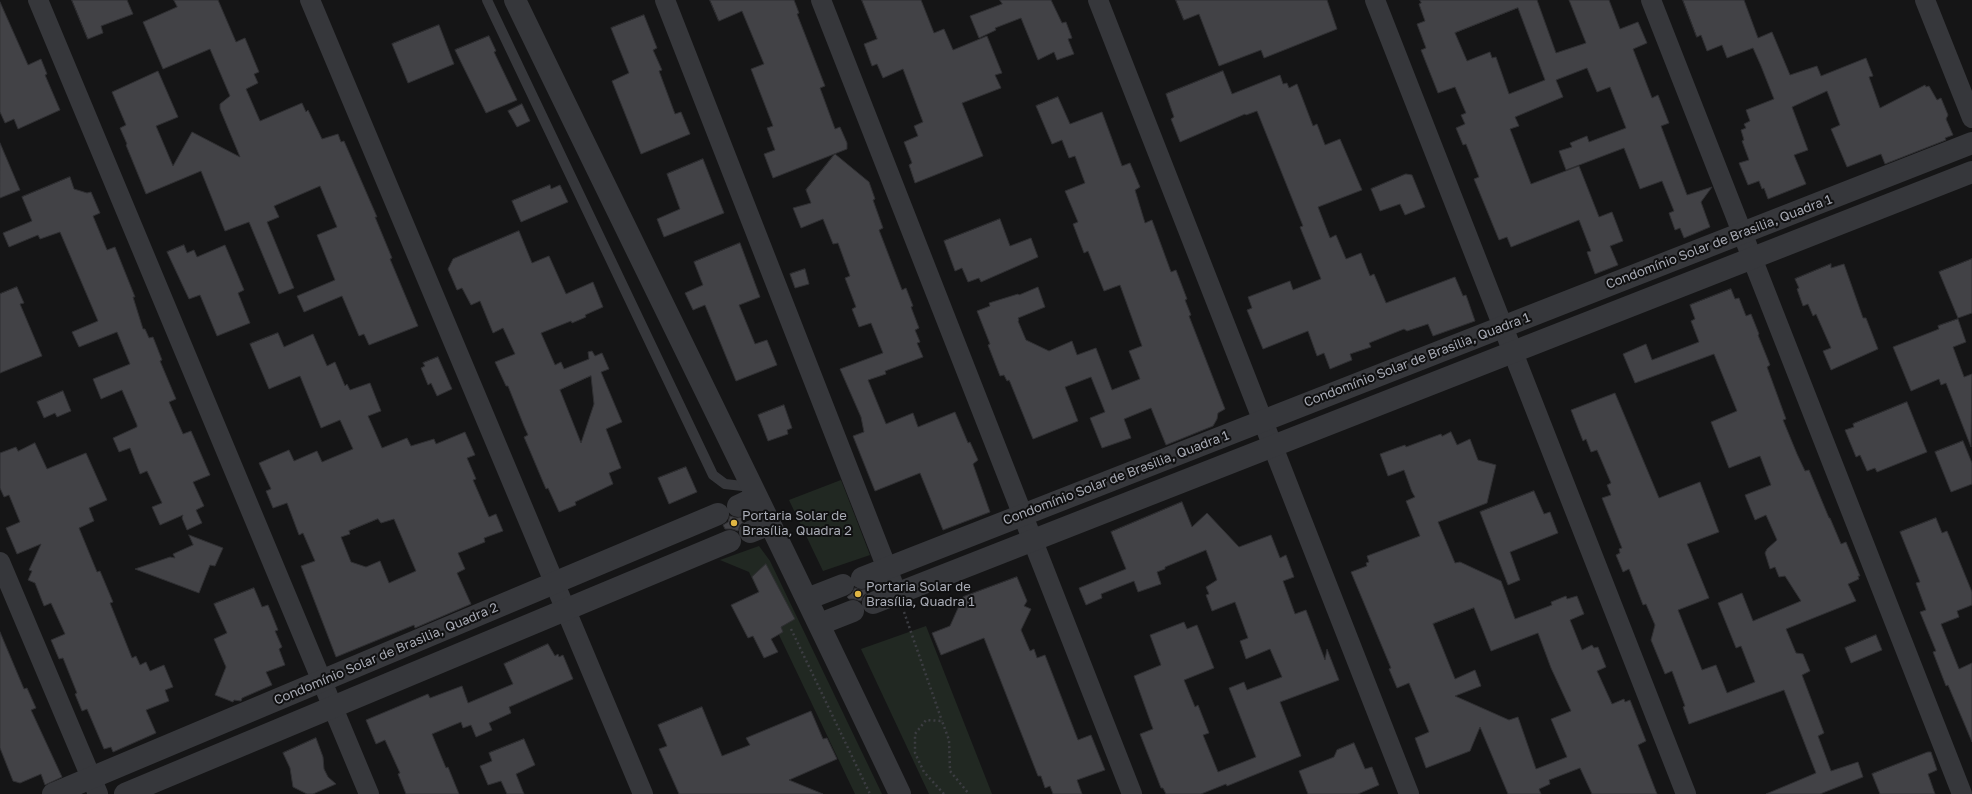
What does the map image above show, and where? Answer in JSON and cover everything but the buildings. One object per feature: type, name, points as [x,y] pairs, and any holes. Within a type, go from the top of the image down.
[{"type":"street","points":[[38,0],[369,794]]},
{"type":"street","points":[[310,0],[642,794]]},
{"type":"street","points":[[515,0],[749,497],[770,524],[820,624],[900,794]]},
{"type":"street","points":[[665,0],[897,594]]},
{"type":"street","points":[[821,0],[1132,794]]},
{"type":"street","points":[[1098,0],[1409,794]]},
{"type":"street","points":[[1375,0],[1686,794]]},
{"type":"street","points":[[1651,0],[1962,794]]},
{"type":"street","points":[[1925,0],[1972,118]]},
{"type":"street","name":"Condomínio Solar de Brasilia, Quadra 1","points":[[807,599],[1972,143]]},
{"type":"street","name":"Condomínio Solar de Brasilia, Quadra 1","points":[[820,624],[1972,172]]},
{"type":"street","name":"Condomínio Solar de Brasilia, Quadra 2","points":[[53,794],[95,786],[321,681],[711,517],[723,544],[565,610]]},
{"type":"street","points":[[750,532],[770,524]]},
{"type":"street","points":[[0,562],[95,786]]},
{"type":"street","points":[[848,583],[859,609]]},
{"type":"street","points":[[125,794],[565,610]]},
{"type":"lane","points":[[487,0],[713,475],[725,484],[749,497]]},
{"type":"path","points":[[897,594],[949,740],[950,771],[969,794]]},
{"type":"path","points":[[790,629],[870,794]]},
{"type":"path","points":[[942,721],[926,720],[915,734],[915,753],[924,772],[944,794]]},
{"type":"shaded area","points":[[841,480],[870,555],[823,571],[789,500]]},
{"type":"shaded area","points":[[759,546],[770,561],[882,794],[855,794],[749,572],[720,560]]},
{"type":"shaded area","points":[[926,626],[992,794],[929,794],[861,649]]},
{"type":"place","name":"Portaria Solar de Brasília, Quadra 2","points":[[734,523]]},
{"type":"place","name":"Portaria Solar de Brasília, Quadra 1","points":[[858,594]]}]
